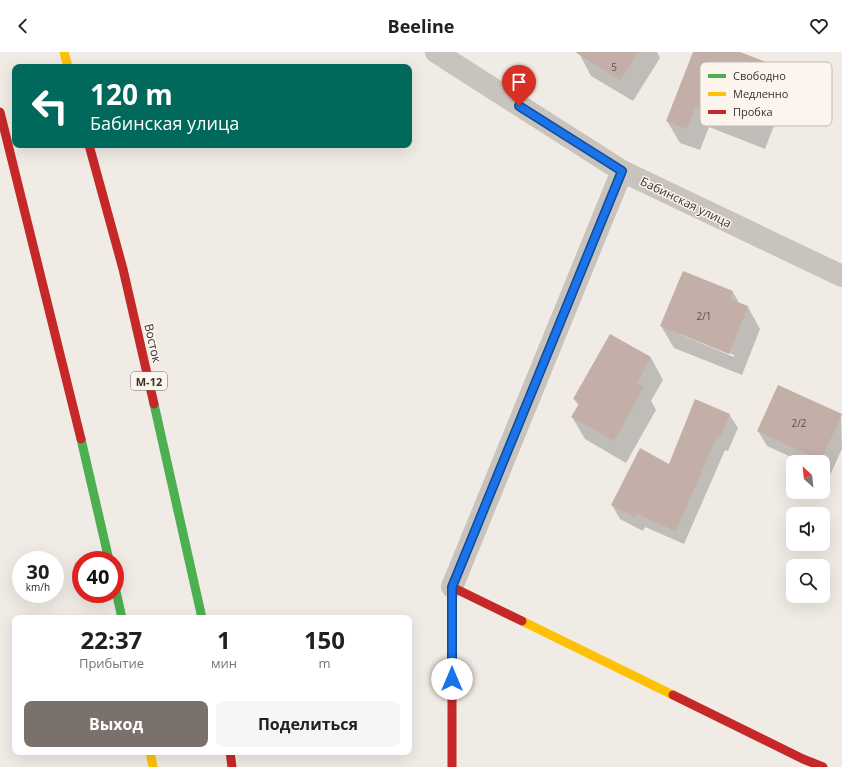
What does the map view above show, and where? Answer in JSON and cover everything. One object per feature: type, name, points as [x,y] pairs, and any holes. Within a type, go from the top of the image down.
[{"type":"main road","points":[[64,52],[67,64]]},
{"type":"main road","points":[[0,112],[107,551]]},
{"type":"main road","name":"Восток","points":[[90,148],[123,269],[201,615]]},
{"type":"main road","points":[[452,767],[452,587],[822,767]]},
{"type":"main road","points":[[118,603],[121,615]]},
{"type":"main road","points":[[151,755],[153,767]]},
{"type":"main road","points":[[230,755],[232,767]]},
{"type":"street","name":"Бабинская улица","points":[[436,52],[622,171],[842,276]]},
{"type":"street","points":[[452,587],[622,171]]},
{"type":"building","points":[[575,52],[638,52],[620,80]]},
{"type":"building","points":[[693,52],[740,52],[766,62],[700,62],[700,107],[696,105],[687,129],[666,121]]},
{"type":"building","points":[[683,271],[733,291],[730,299],[748,306],[729,354],[660,326]]},
{"type":"building","points":[[610,334],[651,357],[637,383],[644,387],[614,441],[571,417],[580,402],[573,399]]},
{"type":"building","points":[[778,385],[842,414],[823,455],[810,455],[757,431]]},
{"type":"building","points":[[695,399],[730,414],[720,438],[717,436],[676,531],[637,514],[635,517],[611,505],[640,448],[669,464]]},
{"type":"traffic: fast","points":[[154,404],[201,615]]},
{"type":"traffic: fast","points":[[81,439],[107,551]]},
{"type":"traffic: fast","points":[[119,603],[121,615]]},
{"type":"traffic: slow","points":[[64,52],[67,64]]},
{"type":"traffic: slow","points":[[522,621],[673,695]]},
{"type":"traffic: slow","points":[[151,755],[153,767]]},
{"type":"traffic: jam","points":[[0,112],[81,439]]},
{"type":"traffic: jam","points":[[90,148],[123,269],[154,404]]},
{"type":"traffic: jam","points":[[452,767],[452,587],[522,621]]},
{"type":"traffic: jam","points":[[673,695],[803,759],[823,767]]},
{"type":"traffic: jam","points":[[230,755],[232,767]]},
{"type":"route","points":[[452,679],[452,587],[622,171],[519,106]]}]
